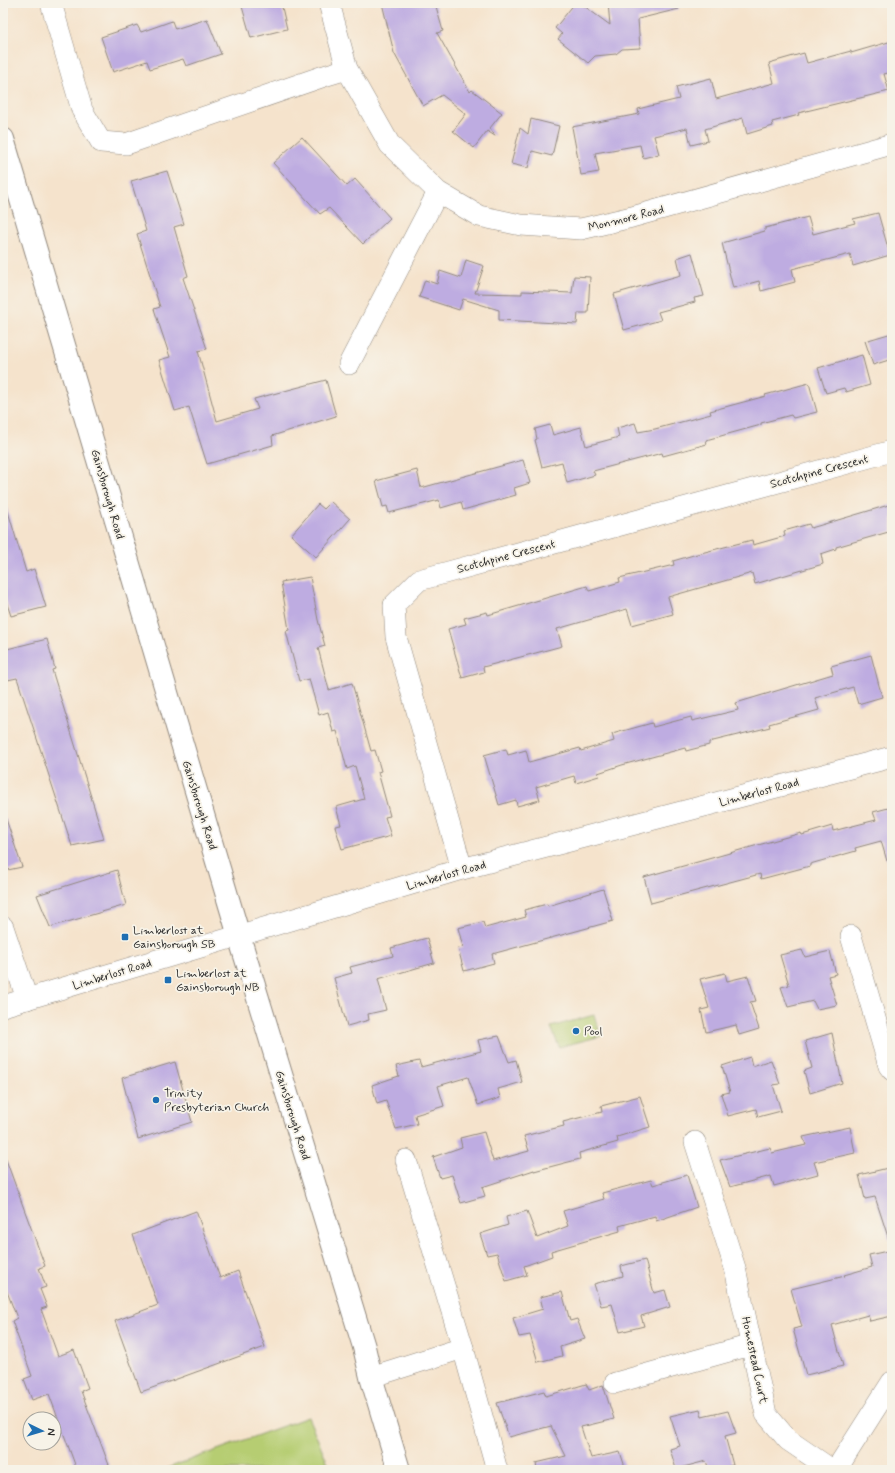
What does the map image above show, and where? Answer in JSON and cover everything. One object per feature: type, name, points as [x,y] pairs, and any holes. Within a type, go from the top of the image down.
[{"type":"main road","name":"Gainsborough Road","points":[[3,139],[239,936],[364,1347],[399,1470]]},
{"type":"street","points":[[50,3],[82,110],[101,142],[126,144],[347,69]]},
{"type":"street","name":"Monmore Road","points":[[329,3],[347,69],[390,145],[438,192],[479,216],[521,225],[581,229],[632,217],[892,144]]},
{"type":"street","points":[[349,364],[438,192]]},
{"type":"street","name":"Scotchpine Crescent","points":[[462,869],[396,637],[394,605],[420,580],[892,451]]},
{"type":"street","name":"Limberlost Road","points":[[3,1006],[462,869],[892,757]]},
{"type":"street","points":[[3,927],[27,999]]},
{"type":"street","points":[[851,936],[889,1066],[892,1070]]},
{"type":"street","name":"Homestead Court","points":[[695,1142],[735,1268],[766,1414],[788,1440],[832,1470]]},
{"type":"street","points":[[406,1160],[463,1348],[497,1470]]},
{"type":"street","points":[[615,1383],[751,1345]]},
{"type":"street","points":[[372,1377],[463,1348]]},
{"type":"street","points":[[836,1470],[892,1382]]},
{"type":"green space","name":"Pool","points":[[594,1015],[601,1036],[559,1047],[551,1027]]},
{"type":"green space","points":[[308,1417],[331,1470],[162,1470]]},
{"type":"building","points":[[241,3],[281,3],[287,29],[251,38]]},
{"type":"building","points":[[382,3],[435,3],[443,31],[437,33],[470,92],[472,90],[502,113],[490,128],[495,136],[487,131],[474,148],[453,131],[466,114],[442,95],[423,106],[394,53]]},
{"type":"building","points":[[575,3],[580,3],[610,25],[608,3],[678,3],[679,9],[638,19],[640,48],[622,49],[616,54],[595,56],[588,63],[558,39],[562,34],[555,28]]},
{"type":"building","points":[[207,19],[221,54],[186,66],[183,59],[150,69],[147,61],[113,72],[101,37],[137,25],[141,32],[172,21],[175,29]]},
{"type":"building","points":[[892,41],[892,72],[884,74],[889,91],[798,113],[799,115],[772,122],[773,126],[747,134],[743,118],[705,129],[708,141],[691,145],[687,128],[654,136],[659,154],[643,158],[640,145],[595,153],[599,172],[581,175],[572,127],[639,114],[638,109],[679,99],[676,87],[711,78],[716,99],[774,83],[769,63],[804,53],[807,63],[851,51],[851,53]]},
{"type":"building","points":[[531,119],[559,126],[552,156],[532,151],[528,168],[511,164],[520,128],[528,134]]},
{"type":"building","points":[[302,137],[347,186],[355,179],[390,218],[363,244],[329,208],[320,214],[273,163]]},
{"type":"building","points":[[167,171],[184,224],[174,227],[188,276],[183,278],[207,349],[198,351],[217,421],[258,409],[254,399],[326,380],[336,416],[272,436],[273,445],[207,464],[189,407],[175,411],[159,360],[170,357],[154,309],[160,307],[137,234],[146,231],[131,181]]},
{"type":"building","points":[[878,213],[890,255],[853,266],[850,254],[792,269],[795,282],[761,291],[759,281],[733,288],[722,243],[765,231],[765,228],[808,217],[813,234],[855,223],[853,219]]},
{"type":"building","points":[[692,253],[704,296],[694,298],[695,302],[658,312],[661,320],[624,330],[614,294],[681,275],[677,258]]},
{"type":"building","points":[[466,260],[484,266],[475,293],[522,294],[522,291],[572,293],[574,276],[590,277],[588,313],[578,313],[577,324],[499,320],[499,310],[463,299],[459,310],[419,297],[425,280],[437,284],[440,271],[461,278]]},
{"type":"building","points":[[892,333],[892,359],[873,365],[865,341]]},
{"type":"building","points":[[862,355],[870,385],[846,392],[844,388],[826,393],[818,368]]},
{"type":"building","points":[[809,383],[817,412],[793,418],[791,415],[761,423],[761,425],[706,440],[707,444],[663,456],[662,453],[593,471],[595,475],[567,483],[562,462],[542,467],[535,440],[537,439],[535,429],[550,425],[553,435],[581,427],[586,446],[619,437],[617,428],[635,423],[638,432],[655,429],[711,414],[710,411]]},
{"type":"building","points":[[523,460],[530,483],[514,488],[516,495],[463,510],[461,502],[441,508],[439,500],[389,513],[387,506],[383,507],[376,481],[417,470],[421,488]]},
{"type":"building","points":[[331,502],[350,519],[316,557],[291,535],[318,504],[324,509]]},
{"type":"building","points":[[892,504],[892,531],[836,547],[836,549],[821,554],[823,564],[755,584],[752,573],[668,597],[673,614],[632,625],[627,609],[557,629],[562,646],[483,667],[484,672],[462,678],[448,629],[466,624],[464,618],[487,612],[488,615],[587,586],[589,591],[620,582],[619,578],[674,565],[673,561],[697,554],[752,540],[753,545],[785,536],[784,531],[809,524],[811,528]]},
{"type":"building","points":[[7,508],[26,572],[34,569],[46,607],[11,616],[3,592],[3,509]]},
{"type":"building","points":[[310,577],[318,620],[325,646],[318,648],[329,690],[352,683],[371,751],[375,750],[381,771],[378,772],[390,816],[385,817],[391,836],[342,849],[335,826],[341,825],[336,807],[364,799],[355,766],[347,769],[337,731],[333,732],[328,712],[319,715],[309,679],[299,681],[286,631],[289,630],[281,582]]},
{"type":"building","points":[[47,639],[55,669],[52,670],[104,839],[72,846],[17,678],[3,681],[3,650]]},
{"type":"building","points":[[871,655],[882,697],[858,704],[853,687],[815,698],[819,710],[769,724],[770,727],[709,742],[709,745],[686,751],[685,748],[622,765],[598,773],[599,776],[576,783],[574,776],[536,787],[540,800],[517,806],[516,800],[499,805],[484,755],[506,749],[508,755],[526,750],[529,762],[580,748],[581,751],[614,741],[612,734],[652,723],[653,727],[691,717],[692,721],[738,710],[736,703],[833,674],[831,666]]},
{"type":"building","points":[[892,807],[892,860],[887,861],[881,841],[855,848],[856,851],[810,864],[810,866],[761,879],[760,874],[651,903],[644,877],[801,833],[802,835],[832,826],[833,831],[876,820],[873,812]]},
{"type":"building","points":[[3,819],[6,819],[22,867],[3,871]]},
{"type":"building","points":[[117,870],[126,905],[50,927],[37,895]]},
{"type":"building","points":[[603,889],[613,921],[492,954],[494,963],[464,971],[458,948],[463,947],[458,928],[483,922],[485,928],[526,917],[524,910],[547,904],[548,906]]},
{"type":"building","points":[[427,938],[434,963],[378,979],[386,1010],[368,1014],[369,1020],[347,1026],[334,978],[352,973],[350,967],[393,956],[391,948]]},
{"type":"building","points":[[802,950],[805,957],[830,951],[836,974],[828,976],[837,1005],[817,1009],[813,1001],[788,1007],[781,987],[789,985],[780,955]]},
{"type":"building","points":[[725,973],[727,981],[748,976],[756,1001],[750,1002],[759,1029],[739,1035],[736,1025],[706,1032],[701,1010],[709,1008],[700,979]]},
{"type":"building","points":[[832,1033],[842,1083],[810,1093],[804,1071],[812,1068],[805,1041]]},
{"type":"building","points":[[499,1036],[509,1062],[516,1060],[522,1082],[498,1089],[500,1098],[478,1105],[468,1077],[438,1086],[444,1106],[415,1115],[417,1124],[396,1129],[386,1101],[377,1104],[372,1085],[399,1076],[396,1066],[419,1061],[421,1067],[481,1051],[478,1040]]},
{"type":"building","points":[[750,1057],[752,1066],[771,1060],[780,1084],[773,1085],[781,1111],[758,1117],[756,1109],[728,1116],[721,1094],[730,1092],[722,1066]]},
{"type":"building","name":"Trinity Presbyterian Church","points":[[175,1062],[192,1122],[138,1139],[122,1078]]},
{"type":"building","points":[[640,1096],[650,1127],[617,1137],[618,1142],[579,1153],[580,1159],[534,1170],[482,1187],[485,1196],[461,1203],[452,1175],[440,1178],[433,1157],[462,1147],[460,1138],[484,1132],[493,1161],[529,1151],[524,1136],[564,1126],[563,1122],[602,1112],[601,1106]]},
{"type":"building","points":[[850,1127],[855,1153],[814,1162],[818,1174],[774,1186],[771,1176],[730,1187],[720,1160],[770,1148],[772,1153],[806,1145],[803,1137]]},
{"type":"building","points":[[3,1157],[5,1157],[45,1266],[39,1268],[46,1287],[40,1289],[47,1307],[41,1309],[58,1356],[74,1350],[88,1388],[81,1391],[109,1465],[96,1470],[77,1470],[62,1429],[62,1411],[55,1411],[49,1394],[32,1400],[24,1379],[32,1376],[12,1321],[17,1318],[3,1281]]},
{"type":"building","points":[[892,1167],[892,1239],[889,1240],[875,1197],[865,1199],[859,1175]]},
{"type":"building","points":[[687,1175],[697,1207],[656,1221],[655,1216],[619,1226],[620,1231],[551,1251],[552,1256],[524,1266],[527,1275],[506,1281],[497,1253],[487,1255],[480,1234],[508,1225],[506,1217],[527,1211],[537,1238],[568,1226],[563,1211],[604,1199],[602,1193],[651,1180],[653,1185]]},
{"type":"building","points":[[196,1211],[220,1278],[238,1271],[265,1347],[141,1392],[115,1321],[158,1305],[133,1235]]},
{"type":"building","points":[[892,1250],[892,1316],[870,1321],[868,1315],[832,1325],[843,1366],[806,1375],[793,1329],[802,1327],[791,1289],[845,1276],[844,1275],[872,1267],[869,1255]]},
{"type":"building","points":[[645,1260],[654,1293],[665,1290],[670,1307],[641,1316],[644,1326],[620,1332],[612,1304],[601,1306],[594,1284],[623,1276],[621,1266]]},
{"type":"building","points":[[562,1292],[570,1321],[577,1319],[585,1339],[560,1347],[562,1356],[538,1362],[530,1335],[519,1337],[513,1318],[543,1309],[540,1297]]},
{"type":"building","points":[[586,1384],[589,1390],[603,1385],[614,1419],[581,1427],[591,1458],[620,1452],[626,1470],[537,1470],[536,1463],[566,1456],[551,1426],[509,1437],[497,1403],[544,1391],[546,1396]]},
{"type":"building","points":[[700,1409],[702,1417],[728,1411],[736,1433],[725,1436],[733,1465],[716,1470],[709,1470],[706,1461],[676,1469],[670,1449],[680,1446],[670,1416]]},
{"type":"place","name":"Limberlost at Gainsborough SB","points":[[125,937]]},
{"type":"place","name":"Limberlost at Gainsborough NB","points":[[168,980]]},
{"type":"place","name":"Pool","points":[[576,1031]]},
{"type":"place","name":"Trinity Presbyterian Church","points":[[156,1100]]}]
